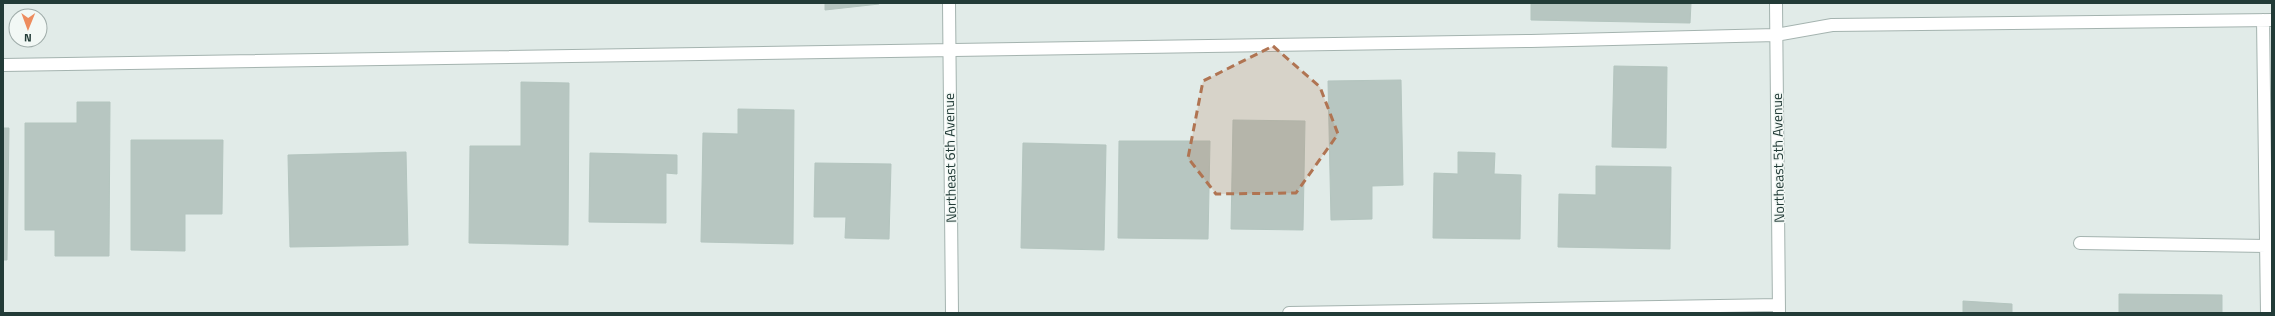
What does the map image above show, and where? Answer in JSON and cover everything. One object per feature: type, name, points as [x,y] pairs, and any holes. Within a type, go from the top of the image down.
[{"type":"street","name":"Northeast 6th Avenue","points":[[949,3],[952,313]]},
{"type":"street","name":"Northeast 5th Avenue","points":[[1776,3],[1779,309]]},
{"type":"street","points":[[3,65],[1515,42],[1776,35],[1832,25],[2268,20],[2266,246],[2267,313]]},
{"type":"street","points":[[2080,243],[2266,246]]},
{"type":"street","points":[[1289,313],[1779,309]]},
{"type":"highlighted area","points":[[1273,46],[1320,87],[1338,134],[1296,193],[1216,194],[1188,158],[1203,81]]},
{"type":"building","points":[[825,3],[879,3],[879,4],[825,10]]},
{"type":"building","points":[[1531,3],[1691,3],[1690,23],[1531,20]]},
{"type":"building","points":[[1614,66],[1667,67],[1666,148],[1612,147]]},
{"type":"building","points":[[1401,80],[1403,185],[1372,186],[1372,219],[1331,220],[1328,81]]},
{"type":"building","points":[[521,82],[569,83],[568,245],[469,243],[470,146],[521,146]]},
{"type":"building","points":[[77,102],[110,102],[109,256],[55,256],[55,230],[25,230],[25,123],[77,123]]},
{"type":"building","points":[[738,109],[794,110],[793,244],[701,242],[703,133],[738,134]]},
{"type":"building","points":[[1233,120],[1305,121],[1303,230],[1231,229]]},
{"type":"building","points":[[3,128],[9,128],[7,260],[3,260]]},
{"type":"building","points":[[131,140],[223,140],[222,214],[185,214],[185,251],[131,250]]},
{"type":"building","points":[[1119,141],[1210,141],[1208,239],[1118,238]]},
{"type":"building","points":[[1023,143],[1106,145],[1104,250],[1021,248]]},
{"type":"building","points":[[406,152],[408,245],[290,247],[288,155]]},
{"type":"building","points":[[1458,152],[1495,153],[1494,174],[1521,175],[1520,239],[1433,238],[1434,173],[1458,174]]},
{"type":"building","points":[[590,153],[677,155],[677,174],[666,173],[666,223],[589,222]]},
{"type":"building","points":[[815,163],[891,164],[889,239],[845,238],[846,217],[814,217]]},
{"type":"building","points":[[1596,166],[1671,167],[1670,249],[1558,247],[1559,194],[1596,195]]},
{"type":"building","points":[[2119,294],[2222,295],[2222,313],[2119,313]]},
{"type":"building","points":[[1963,301],[2012,304],[2012,313],[1963,313]]}]
